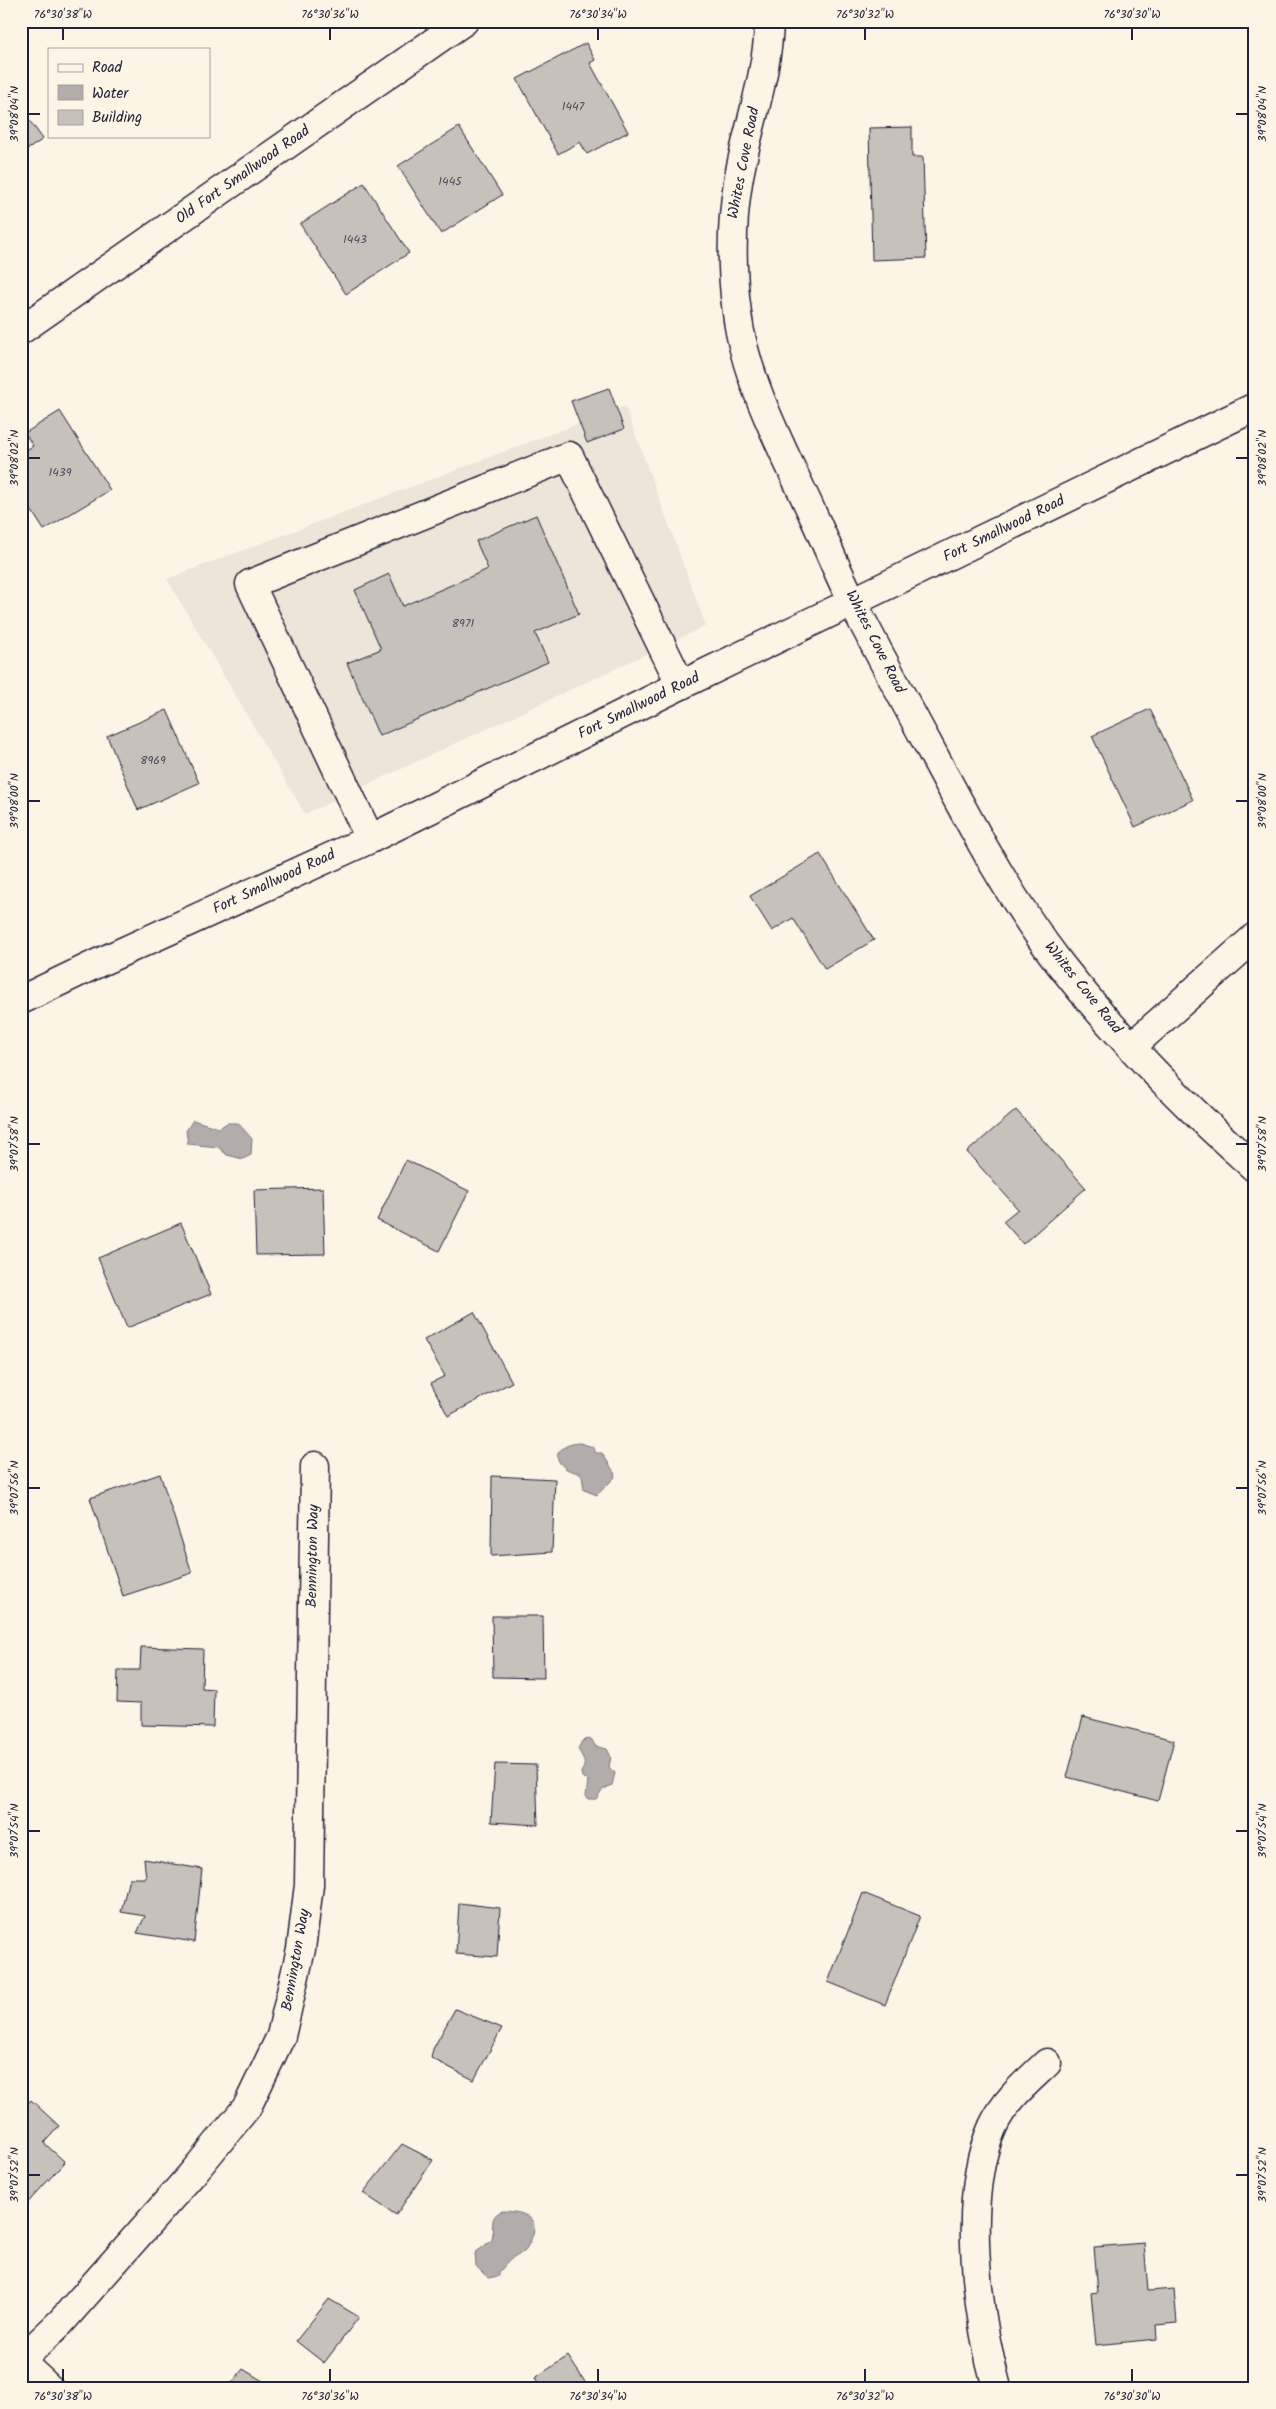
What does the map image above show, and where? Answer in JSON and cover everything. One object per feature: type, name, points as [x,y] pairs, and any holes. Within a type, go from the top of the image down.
[{"type":"street","name":"Old Fort Smallwood Road","points":[[21,330],[464,21]]},
{"type":"street","name":"Whites Cove Road","points":[[770,21],[769,45],[738,180],[732,223],[732,266],[737,316],[748,364],[768,414],[853,603],[966,817],[1012,892],[1059,962],[1131,1047],[1198,1117],[1255,1168]]},
{"type":"street","name":"Fort Smallwood Road","points":[[21,1000],[370,839],[681,685],[1255,407]]},
{"type":"street","points":[[370,839],[250,584],[569,456],[681,685]]},
{"type":"street","points":[[1131,1047],[1255,937]]},
{"type":"street","name":"Bennington Way","points":[[21,2361],[67,2315],[192,2174],[247,2107],[281,2036],[301,1949],[309,1885],[315,1466]]},
{"type":"street","points":[[997,2388],[978,2299],[976,2199],[981,2161],[994,2125],[1011,2098],[1047,2063]]},
{"type":"street","points":[[21,2361],[49,2388]]},
{"type":"shaded area","points":[[625,406],[706,626],[305,814],[167,579]]},
{"type":"water","points":[[193,1120],[219,1128],[227,1123],[238,1123],[252,1139],[251,1155],[243,1159],[227,1155],[218,1147],[188,1144],[186,1131]]},
{"type":"water","points":[[575,1443],[593,1447],[596,1453],[602,1453],[614,1472],[615,1477],[597,1495],[584,1490],[582,1476],[566,1469],[559,1462],[558,1453],[561,1450]]},
{"type":"water","points":[[592,1740],[595,1746],[607,1749],[611,1757],[609,1767],[615,1773],[612,1785],[602,1790],[596,1799],[588,1799],[586,1796],[588,1780],[582,1777],[581,1772],[584,1763],[578,1749],[582,1741]]},
{"type":"water","points":[[503,2211],[523,2214],[529,2217],[533,2222],[533,2234],[524,2252],[510,2260],[499,2272],[499,2276],[488,2278],[476,2266],[475,2253],[492,2240],[493,2219],[498,2213]]},
{"type":"building","points":[[586,43],[595,60],[590,63],[628,132],[587,154],[580,142],[558,154],[517,79]]},
{"type":"building","points":[[21,109],[43,139],[21,154]]},
{"type":"building","points":[[459,127],[502,195],[441,234],[398,166]]},
{"type":"building","points":[[912,127],[912,157],[923,157],[926,258],[872,260],[869,128]]},
{"type":"building","points":[[364,183],[409,253],[346,294],[300,224]]},
{"type":"building","points":[[609,388],[624,429],[587,443],[571,401]]},
{"type":"building","points":[[60,411],[110,490],[44,530],[21,494],[21,453],[33,446],[25,433]]},
{"type":"building","points":[[536,515],[579,614],[535,633],[548,662],[379,736],[347,663],[381,649],[355,590],[389,574],[403,606],[488,569],[476,541]]},
{"type":"building","points":[[1150,709],[1193,800],[1135,827],[1092,736]]},
{"type":"building","points":[[167,710],[199,783],[138,810],[107,736]]},
{"type":"building","points":[[820,854],[874,940],[825,969],[793,918],[772,931],[750,896]]},
{"type":"building","points":[[1016,1110],[1086,1188],[1023,1244],[1003,1221],[1018,1209],[967,1152]]},
{"type":"building","points":[[406,1160],[469,1191],[439,1251],[377,1220]]},
{"type":"building","points":[[323,1188],[325,1254],[256,1255],[254,1190]]},
{"type":"building","points":[[181,1223],[211,1294],[127,1328],[98,1258]]},
{"type":"building","points":[[474,1312],[512,1382],[448,1416],[431,1383],[445,1376],[424,1340]]},
{"type":"building","points":[[160,1474],[192,1573],[123,1596],[90,1498]]},
{"type":"building","points":[[492,1476],[555,1479],[552,1552],[491,1556]]},
{"type":"building","points":[[492,1616],[543,1616],[544,1678],[493,1677]]},
{"type":"building","points":[[141,1647],[203,1649],[202,1688],[214,1689],[213,1727],[141,1725],[141,1703],[117,1702],[118,1670],[140,1670]]},
{"type":"building","points":[[1083,1717],[1174,1740],[1158,1801],[1067,1777]]},
{"type":"building","points":[[495,1764],[536,1765],[538,1825],[491,1822]]},
{"type":"building","points":[[144,1859],[202,1869],[194,1942],[137,1933],[145,1916],[121,1912],[129,1878],[146,1878]]},
{"type":"building","points":[[863,1893],[920,1916],[885,2005],[828,1982]]},
{"type":"building","points":[[459,1903],[500,1908],[497,1957],[456,1954]]},
{"type":"building","points":[[1255,1980],[1255,2006],[1250,1981]]},
{"type":"building","points":[[455,2009],[502,2028],[474,2080],[431,2058],[433,2049]]},
{"type":"building","points":[[31,2100],[59,2126],[44,2143],[65,2162],[21,2210],[21,2111]]},
{"type":"building","points":[[402,2144],[433,2160],[396,2215],[363,2193]]},
{"type":"building","points":[[1144,2243],[1148,2291],[1174,2289],[1177,2323],[1156,2325],[1157,2339],[1096,2345],[1091,2293],[1098,2292],[1094,2247]]},
{"type":"building","points":[[329,2299],[359,2317],[324,2363],[296,2341]]},
{"type":"building","points":[[568,2356],[589,2388],[542,2388],[535,2378]]},
{"type":"building","points":[[243,2369],[266,2383],[261,2388],[228,2388]]}]
